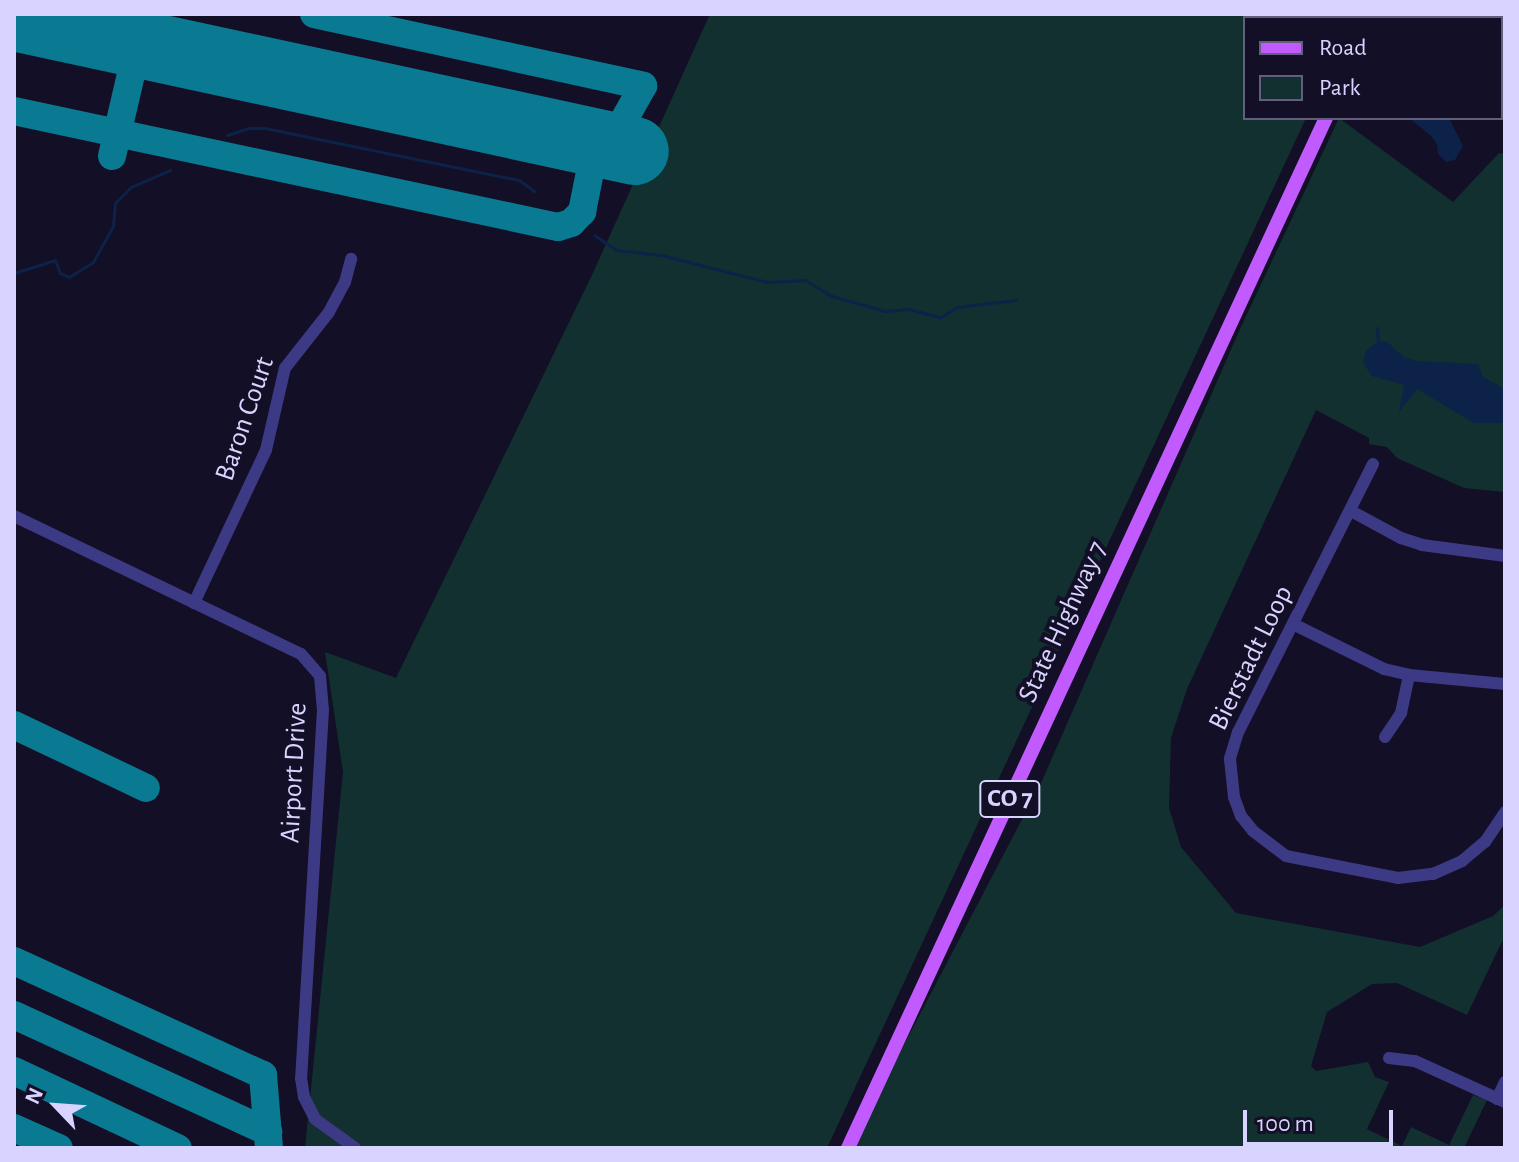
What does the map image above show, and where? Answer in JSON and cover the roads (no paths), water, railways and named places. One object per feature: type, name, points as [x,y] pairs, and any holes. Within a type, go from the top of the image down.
[{"type":"main road","name":"State Highway 7","points":[[848,1148],[1325,120]]},
{"type":"street","name":"Baron Court","points":[[194,603],[266,450],[285,368],[329,312],[345,282],[351,259]]},
{"type":"street","name":"Bierstadt Loop","points":[[1373,464],[1238,732],[1230,759],[1230,783],[1241,816],[1270,847],[1286,856],[1398,878],[1433,874],[1465,859],[1485,842],[1505,813]]},
{"type":"street","points":[[1351,511],[1401,538],[1422,545],[1505,556]]},
{"type":"street","name":"Airport Drive","points":[[14,516],[301,654],[320,676],[323,710],[301,1078],[304,1097],[315,1119],[355,1148]]},
{"type":"street","points":[[1293,624],[1364,660],[1409,675],[1505,684]]},
{"type":"street","points":[[1385,737],[1401,713],[1409,675]]},
{"type":"street","points":[[1389,1058],[1415,1061],[1501,1100],[1505,1082]]},
{"type":"water","points":[[1411,120],[1450,120],[1463,146],[1455,160],[1446,162],[1438,154],[1437,144]]},
{"type":"water","points":[[1378,341],[1386,341],[1404,357],[1416,361],[1478,364],[1483,377],[1505,389],[1505,423],[1474,423],[1417,389],[1399,412],[1404,385],[1372,376],[1363,363],[1366,351]]},
{"type":"waterway","points":[[227,135],[248,128],[265,128],[519,180],[534,191]]},
{"type":"waterway","points":[[14,273],[55,260],[60,273],[69,277],[93,262],[113,226],[115,203],[131,187],[170,170]]},
{"type":"waterway","points":[[594,235],[616,250],[661,255],[768,282],[805,280],[832,296],[885,311],[908,309],[941,317],[957,307],[1016,300]]},
{"type":"waterway","points":[[1377,328],[1378,341]]}]
